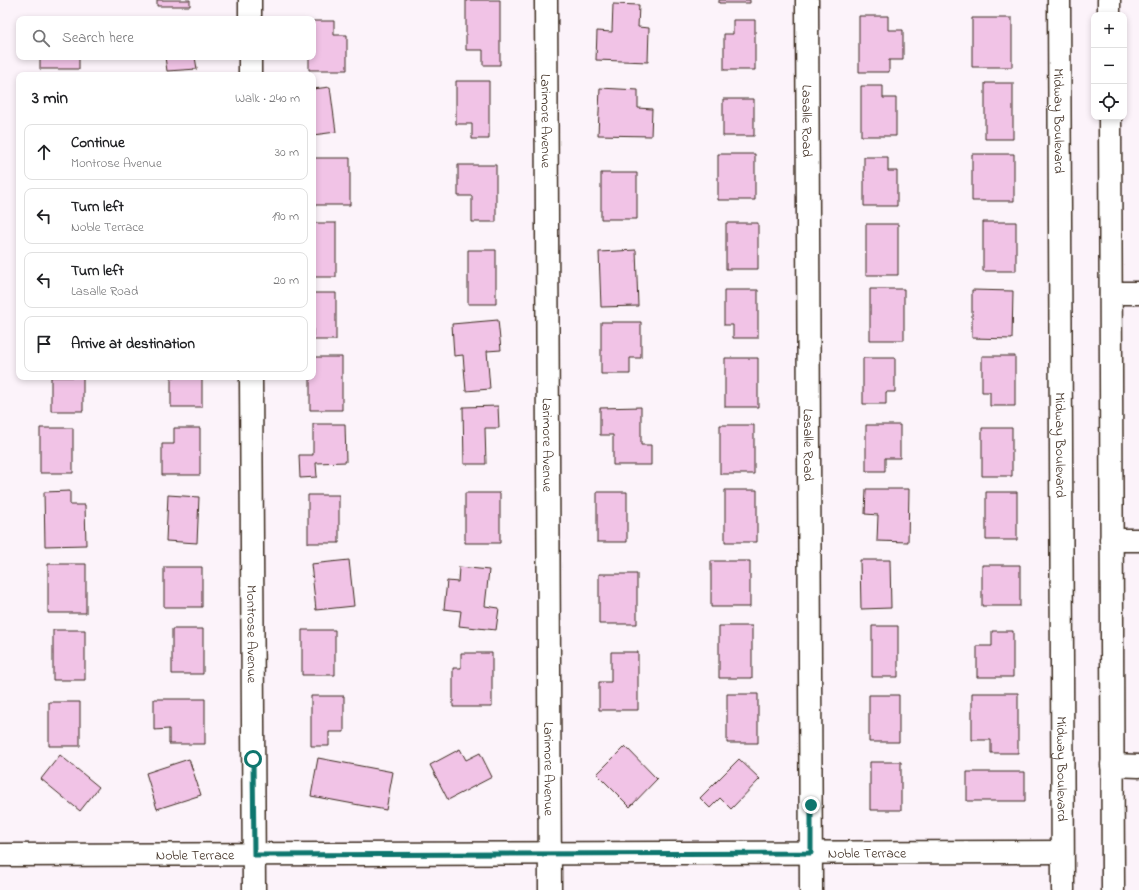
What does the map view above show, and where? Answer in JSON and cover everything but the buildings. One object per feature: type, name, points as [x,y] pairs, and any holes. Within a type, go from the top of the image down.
[{"type":"street","points":[[250,0],[250,16]]},
{"type":"street","name":"Larimore Avenue","points":[[546,0],[550,890]]},
{"type":"street","name":"Lasalle Road","points":[[807,0],[811,890]]},
{"type":"street","name":"Midway Boulevard","points":[[1059,0],[1063,890]]},
{"type":"street","points":[[1109,0],[1110,12]]},
{"type":"street","points":[[250,60],[250,72]]},
{"type":"street","points":[[1110,120],[1113,890]]},
{"type":"street","points":[[1110,293],[1139,293]]},
{"type":"street","name":"Montrose Avenue","points":[[251,380],[254,890]]},
{"type":"street","points":[[1111,540],[1139,540]]},
{"type":"street","points":[[1112,765],[1139,766]]},
{"type":"street","name":"Noble Terrace","points":[[0,855],[1062,852]]},
{"type":"route","points":[[253,759],[254,855],[811,853],[811,805]]}]
